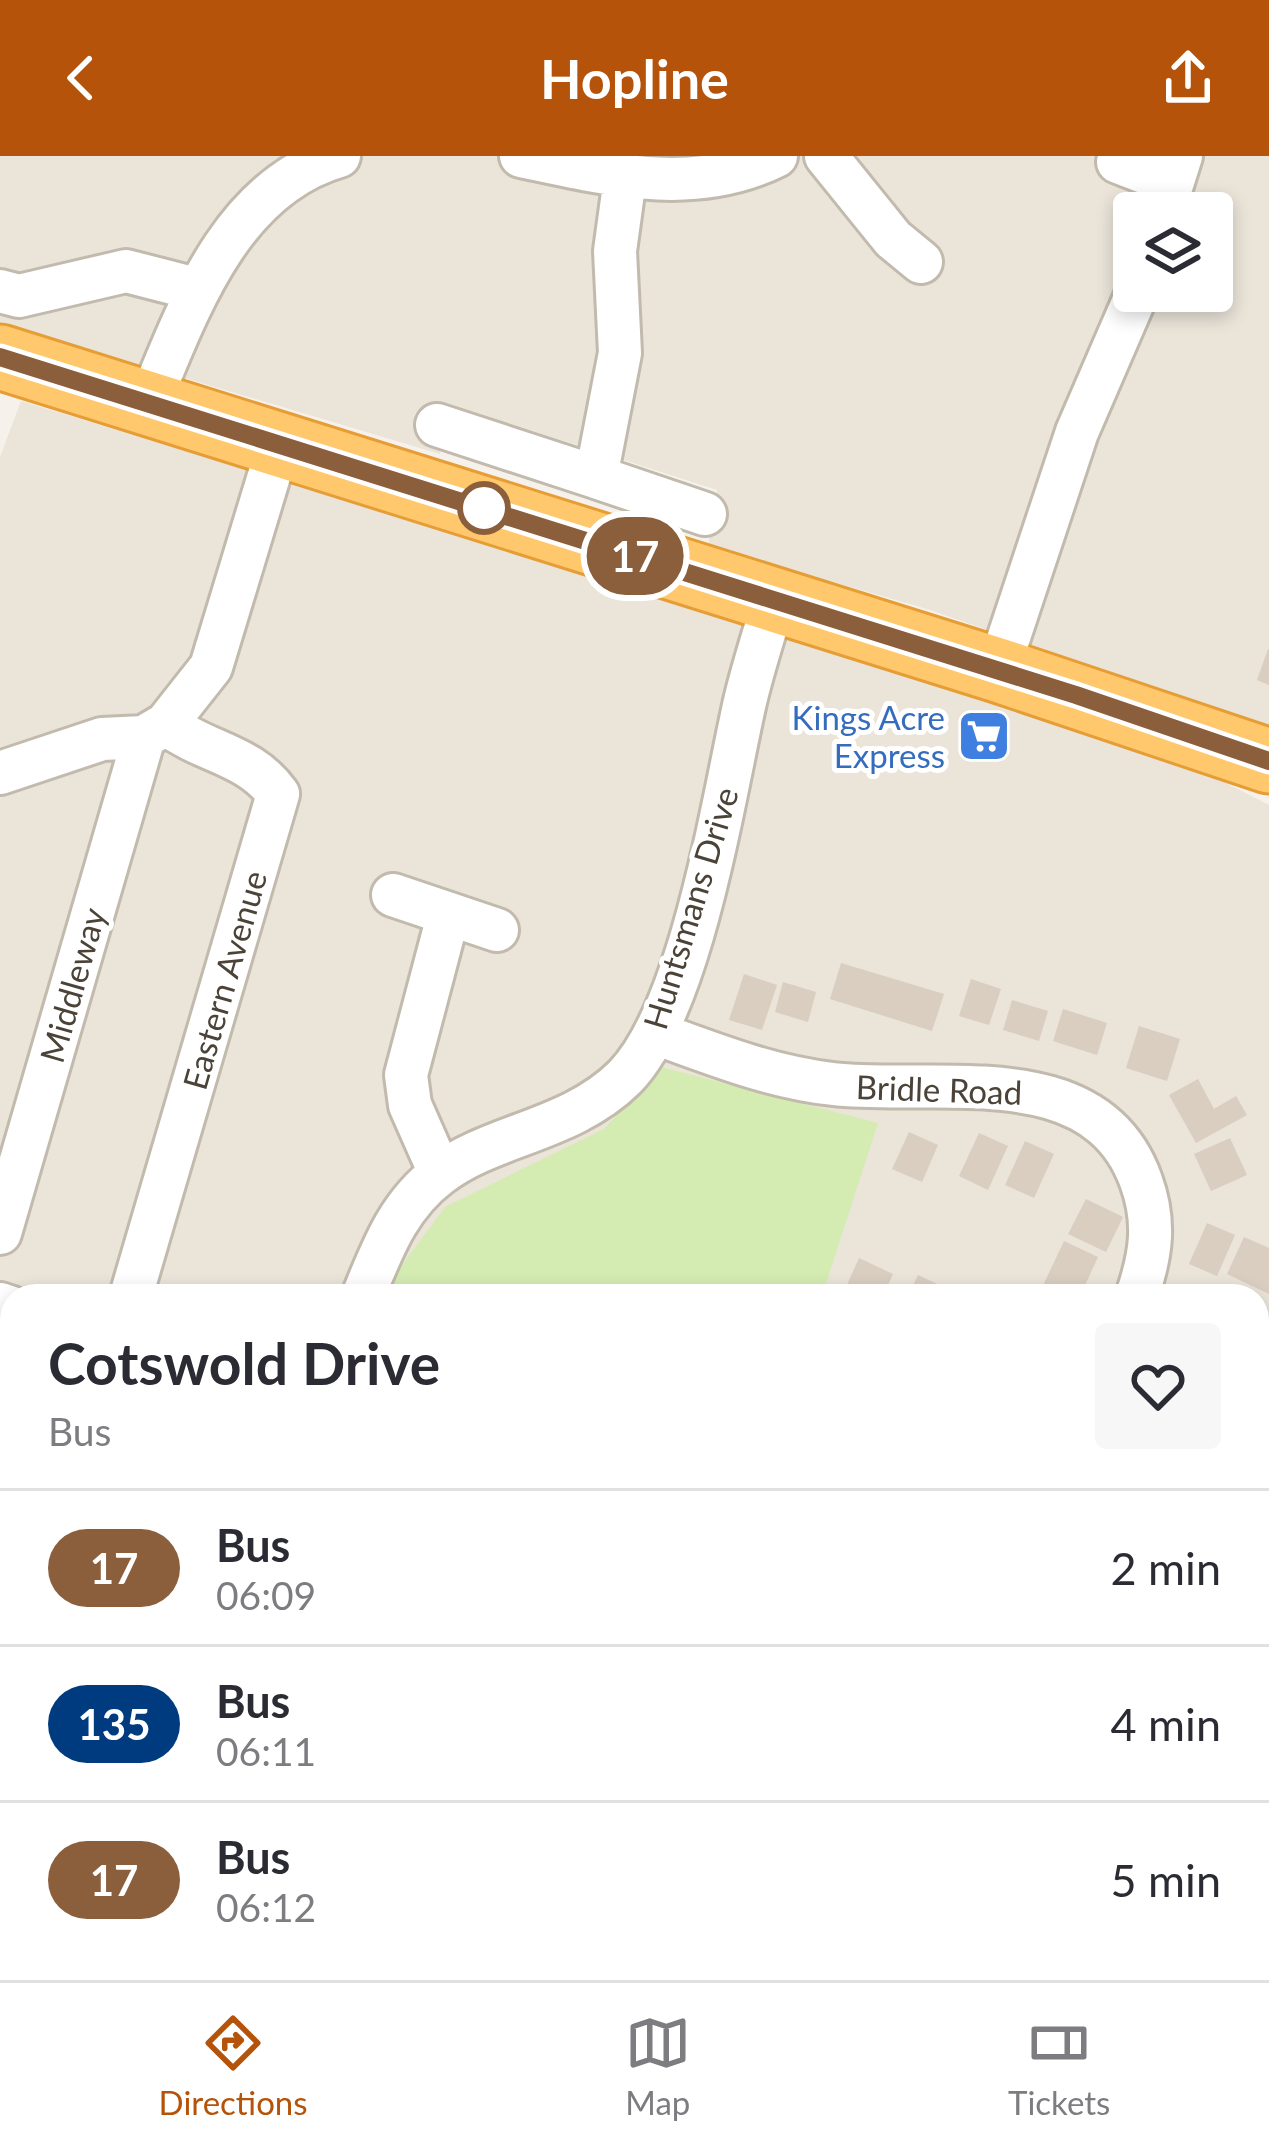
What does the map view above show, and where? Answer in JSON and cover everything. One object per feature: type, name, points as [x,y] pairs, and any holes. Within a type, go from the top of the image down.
[{"type":"highway","points":[[0,357],[998,670],[1269,761]]},
{"type":"street","points":[[521,156],[625,178],[688,180],[754,166],[776,156]]},
{"type":"street","points":[[826,156],[893,239],[921,262]]},
{"type":"street","points":[[149,403],[196,289],[251,212],[287,179],[327,158]]},
{"type":"street","points":[[1118,162],[1172,184]]},
{"type":"street","points":[[596,478],[620,353],[615,251],[625,178]]},
{"type":"street","points":[[0,291],[19,296],[85,276],[126,271],[196,289]]},
{"type":"street","points":[[998,670],[1077,432],[1129,312]]},
{"type":"street","points":[[437,425],[705,514]]},
{"type":"street","points":[[0,773],[102,739],[155,730],[211,667],[280,443]]},
{"type":"street","name":"Huntsmans Drive","points":[[368,1284],[393,1223],[440,1173],[578,1112],[624,1078],[658,1034],[716,842],[746,700],[774,600]]},
{"type":"street","name":"Middleway","points":[[0,1233],[155,730]]},
{"type":"street","name":"Eastern Avenue","points":[[135,1284],[278,794],[260,768],[155,730]]},
{"type":"street","points":[[393,896],[497,930]]},
{"type":"street","points":[[440,1173],[410,1105],[406,1076],[448,916]]},
{"type":"street","name":"Bridle Road","points":[[658,1034],[796,1079],[1039,1092],[1080,1107],[1120,1140],[1148,1202],[1153,1235],[1140,1284]]},
{"type":"shaded area","points":[[0,156],[1269,156],[1269,727],[927,609],[708,546],[717,490],[447,403],[440,454],[0,323]]},
{"type":"shaded area","points":[[21,401],[1152,745],[1269,805],[1269,1284],[0,1284],[0,457]]},
{"type":"green space","points":[[661,1067],[878,1123],[826,1284],[388,1284],[445,1207],[604,1129]]},
{"type":"building","points":[[1269,649],[1269,685],[1257,680]]},
{"type":"building","points":[[841,963],[944,994],[932,1031],[830,999]]},
{"type":"building","points":[[744,974],[777,985],[762,1030],[729,1020]]},
{"type":"building","points":[[971,979],[1001,989],[989,1025],[959,1016]]},
{"type":"building","points":[[783,982],[816,992],[808,1022],[775,1012]]},
{"type":"building","points":[[1012,1000],[1048,1011],[1039,1041],[1003,1030]]},
{"type":"building","points":[[1063,1009],[1107,1023],[1097,1055],[1053,1041]]},
{"type":"building","points":[[1139,1026],[1180,1039],[1167,1081],[1126,1068]]},
{"type":"building","points":[[1198,1079],[1214,1109],[1236,1096],[1247,1115],[1196,1143],[1169,1095]]},
{"type":"building","points":[[909,1132],[938,1145],[922,1182],[892,1169]]},
{"type":"building","points":[[979,1133],[1008,1146],[988,1190],[959,1176]]},
{"type":"building","points":[[1230,1138],[1247,1175],[1211,1191],[1194,1154]]},
{"type":"building","points":[[1025,1141],[1054,1154],[1034,1198],[1005,1185]]},
{"type":"building","points":[[1086,1199],[1123,1217],[1106,1252],[1068,1234]]},
{"type":"building","points":[[1207,1223],[1235,1235],[1217,1276],[1189,1264]]},
{"type":"building","points":[[1244,1237],[1269,1248],[1269,1284],[1248,1284],[1227,1274]]},
{"type":"building","points":[[1064,1241],[1098,1257],[1086,1284],[1044,1284]]},
{"type":"building","points":[[859,1258],[893,1274],[888,1284],[847,1284]]},
{"type":"building","points":[[918,1275],[937,1284],[914,1284]]},
{"type":"bus line","name":"17","points":[[0,357],[1076,695],[1269,761]]},
{"type":"place","name":"Kings Acre Express","points":[[984,736]]}]
